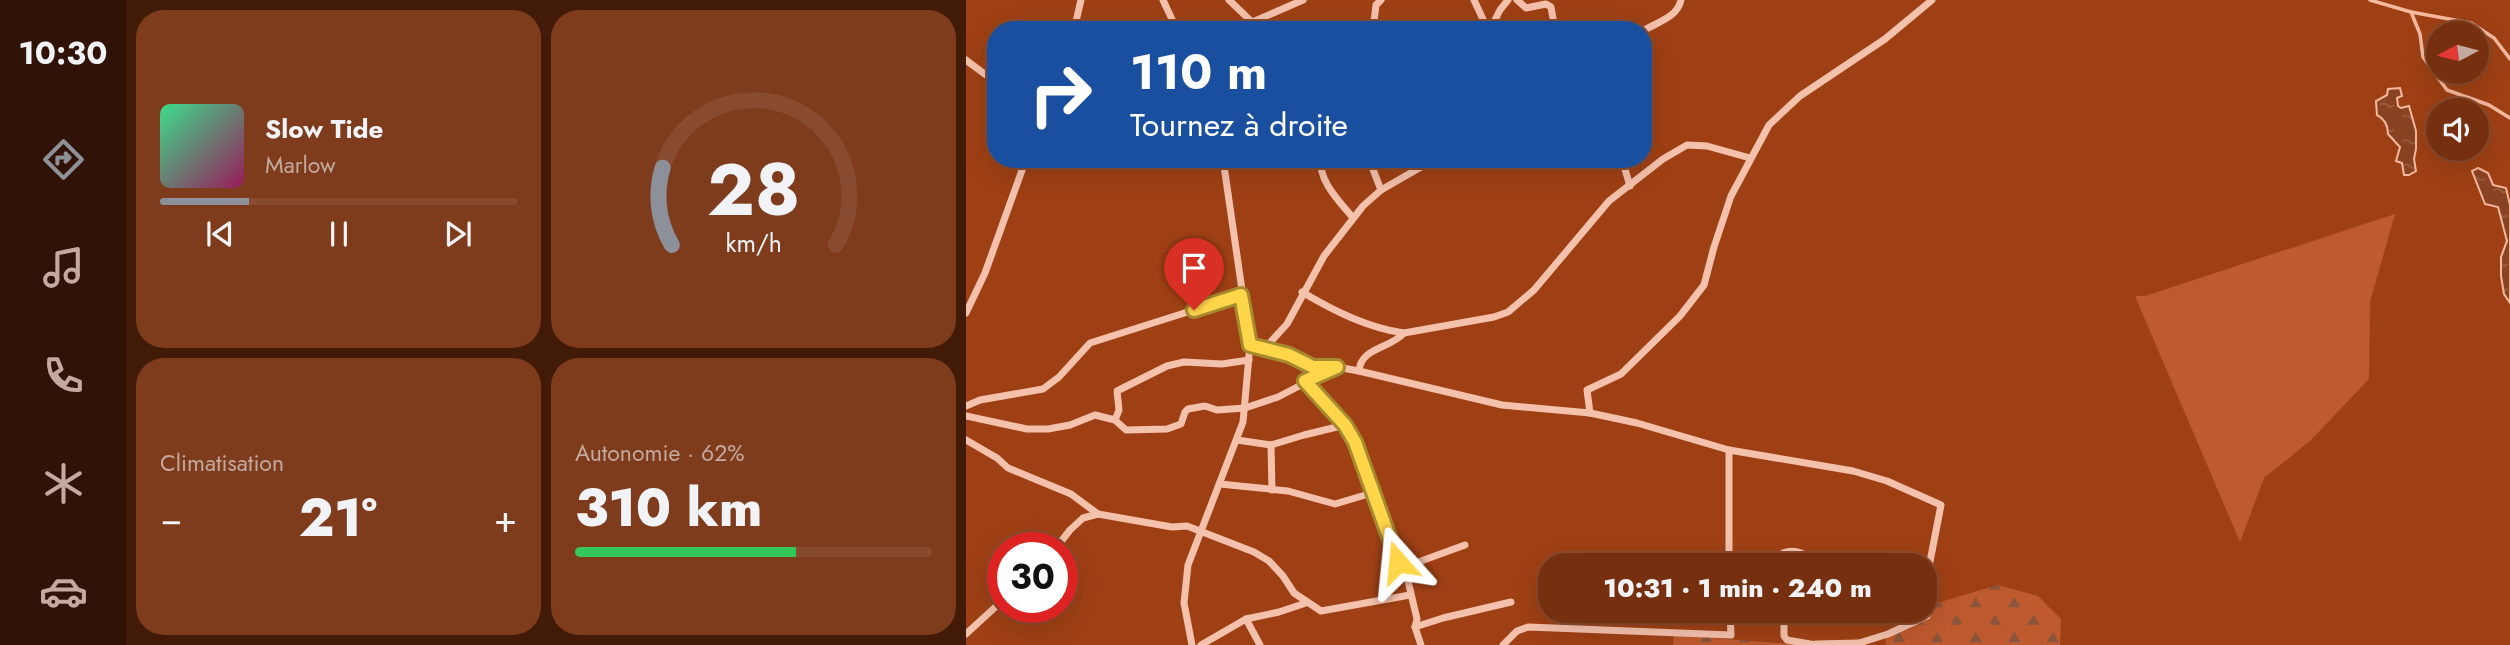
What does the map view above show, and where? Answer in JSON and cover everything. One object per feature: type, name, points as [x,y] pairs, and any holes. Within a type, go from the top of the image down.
[{"type":"street","points":[[1076,21],[1081,0]]},
{"type":"street","points":[[1163,0],[1173,21]]},
{"type":"street","points":[[1229,0],[1251,21]]},
{"type":"street","points":[[1257,21],[1303,0]]},
{"type":"street","points":[[1374,21],[1376,5],[1381,0]]},
{"type":"street","points":[[1475,0],[1485,21]]},
{"type":"street","points":[[1494,21],[1508,0]]},
{"type":"street","points":[[1517,0],[1526,8],[1546,5],[1551,7],[1553,21]]},
{"type":"street","points":[[1652,26],[1670,17],[1680,6],[1681,0]]},
{"type":"street","points":[[1590,413],[1587,390],[1621,374],[1680,316],[1704,285],[1731,196],[1769,125],[1800,96],[1885,38],[1932,0]]},
{"type":"street","points":[[966,60],[987,75]]},
{"type":"street","points":[[1302,292],[1329,308],[1383,330],[1404,333],[1494,317],[1508,312],[1534,290],[1609,201],[1663,159],[1687,145],[1707,145],[1750,158]]},
{"type":"street","points":[[966,313],[985,273],[1023,168]]},
{"type":"street","points":[[1192,645],[1184,603],[1188,565],[1237,440],[1245,408],[1250,345],[1224,168]]},
{"type":"street","points":[[1321,168],[1325,180],[1353,218]]},
{"type":"street","points":[[1372,168],[1381,190]]},
{"type":"street","points":[[1265,348],[1286,324],[1324,256],[1353,218],[1381,190],[1419,168]]},
{"type":"street","points":[[1625,168],[1630,186]]},
{"type":"street","points":[[966,406],[981,400],[1043,389],[1059,377],[1090,343],[1241,295]]},
{"type":"street","points":[[1359,371],[1365,355],[1398,340],[1404,333]]},
{"type":"street","points":[[1250,345],[1289,355],[1313,367],[1359,371],[1502,405],[1590,413],[1650,426],[1729,450],[1853,471],[1887,481],[1941,505],[1931,553]]},
{"type":"street","points":[[1115,420],[1119,410],[1117,391],[1167,366],[1184,362],[1222,364],[1249,360]]},
{"type":"street","points":[[966,416],[1027,429],[1069,425],[1095,415],[1115,420],[1126,430],[1167,429],[1181,424],[1188,409],[1205,406],[1217,410],[1245,408],[1278,397],[1337,367]]},
{"type":"street","points":[[1305,381],[1345,425],[1363,459],[1399,569],[1408,582],[1417,619],[1415,627],[1421,645]]},
{"type":"street","points":[[1237,440],[1271,445],[1345,425]]},
{"type":"street","points":[[966,440],[997,458],[1008,468],[1071,494],[1098,514]]},
{"type":"street","points":[[1271,445],[1272,489]]},
{"type":"street","points":[[1729,450],[1729,553]]},
{"type":"street","points":[[1220,484],[1288,491],[1335,504],[1372,493]]},
{"type":"street","points":[[1068,532],[1083,518],[1098,514],[1202,530],[1254,551],[1269,561],[1294,593],[1321,611],[1410,595]]},
{"type":"street","points":[[1399,569],[1465,545]]},
{"type":"street","points":[[1783,553],[1801,553]]},
{"type":"street","points":[[1415,627],[1511,602]]},
{"type":"street","points":[[1201,645],[1246,619],[1306,603]]},
{"type":"street","points":[[966,634],[987,615]]},
{"type":"street","points":[[1246,619],[1260,645]]},
{"type":"street","points":[[1503,645],[1517,631],[1528,627],[1731,635],[1730,623]]},
{"type":"street","points":[[1784,623],[1784,636],[1787,640],[1816,645],[1860,644],[1912,623]]},
{"type":"green space","points":[[2395,214],[2370,302],[2369,379],[2310,441],[2264,478],[2240,542],[2135,296],[2145,296]]},
{"type":"green space","points":[[1998,585],[2038,596],[2061,619],[2060,645],[1886,645],[1885,635],[1904,623],[1937,623],[1937,603]]},
{"type":"green space","points":[[1674,635],[1804,645],[1673,645]]},
{"type":"water","points":[[2400,88],[2402,96],[2397,98],[2398,106],[2409,106],[2416,131],[2416,171],[2409,175],[2404,175],[2402,163],[2396,161],[2400,147],[2388,134],[2384,120],[2377,115],[2376,101],[2387,95],[2388,89]]},
{"type":"water","points":[[2478,168],[2488,173],[2493,185],[2506,188],[2510,205],[2510,303],[2504,294],[2501,276],[2501,257],[2507,241],[2498,207],[2485,204],[2472,171]]},
{"type":"waterway","points":[[2370,0],[2411,12],[2471,23],[2494,38],[2510,59]]},
{"type":"waterway","points":[[2411,12],[2420,34],[2423,57],[2447,90],[2489,105],[2510,118]]},
{"type":"route","points":[[1194,310],[1241,295],[1250,345],[1272,349],[1313,367],[1337,367],[1305,381],[1345,425],[1355,442],[1398,562]]}]
